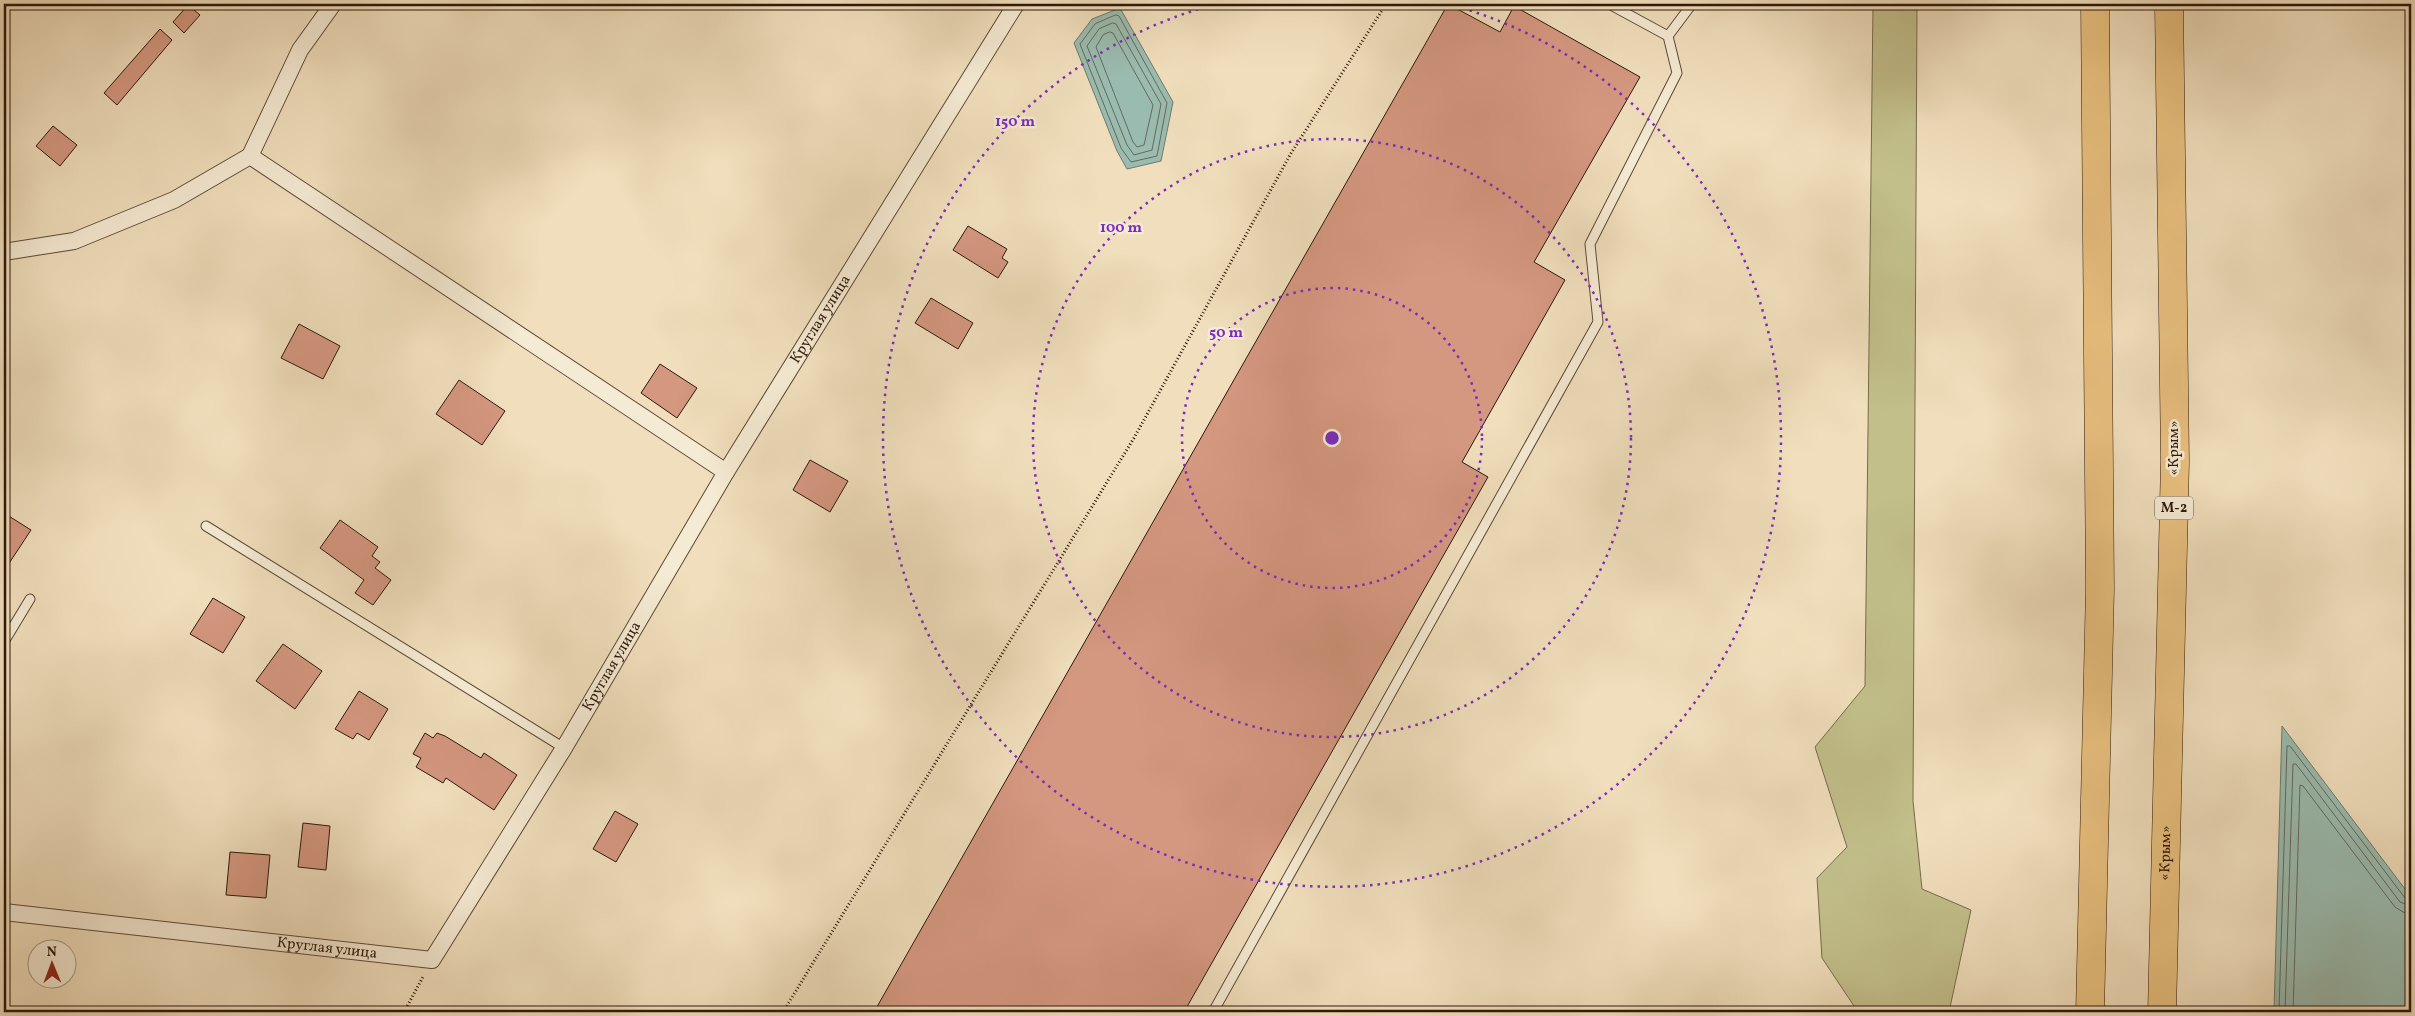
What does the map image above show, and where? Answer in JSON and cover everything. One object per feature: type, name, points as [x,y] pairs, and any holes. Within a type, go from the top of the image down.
[{"type":"highway","points":[[2090,1012],[2100,588],[2095,4]]},
{"type":"highway","name":"«Крым»","points":[[2162,1012],[2175,461],[2170,4]]},
{"type":"street","points":[[4,252],[74,241],[174,200],[250,156],[300,50],[333,4]]},
{"type":"street","name":"Круглая улица","points":[[4,912],[432,960],[564,748],[726,472],[1012,5]]},
{"type":"street","points":[[250,156],[726,472]]},
{"type":"lane","points":[[1212,1012],[1598,322],[1590,244],[1677,73],[1668,36],[1609,4]]},
{"type":"lane","points":[[1668,36],[1692,4]]},
{"type":"lane","points":[[206,526],[564,748]]},
{"type":"lane","points":[[4,642],[30,599]]},
{"type":"path","points":[[783,1012],[1134,438],[1290,155],[1386,4]]},
{"type":"path","points":[[404,1012],[432,960]]},
{"type":"shaded area","points":[[1873,4],[1917,4],[1913,801],[1922,889],[1971,910],[1949,1012],[1858,1012],[1822,958],[1817,878],[1847,847],[1815,747],[1865,686]]},
{"type":"water","points":[[1120,8],[1173,102],[1161,161],[1127,169],[1117,151],[1074,43],[1092,19]]},
{"type":"water","points":[[2282,726],[2411,897],[2411,1012],[2274,1012]]},
{"type":"building","points":[[1448,4],[1500,32],[1514,6],[1640,77],[1534,262],[1565,280],[1462,462],[1488,477],[1184,1012],[874,1012]]},
{"type":"building","points":[[188,5],[200,15],[184,33],[173,22]]},
{"type":"building","points":[[160,29],[172,40],[117,105],[104,93]]},
{"type":"building","points":[[53,126],[77,145],[60,166],[36,146]]},
{"type":"building","points":[[968,226],[1007,249],[1002,258],[1008,262],[998,278],[953,250]]},
{"type":"building","points":[[931,298],[973,323],[958,349],[915,323]]},
{"type":"building","points":[[299,324],[340,346],[323,379],[281,358]]},
{"type":"building","points":[[660,364],[697,388],[677,418],[641,393]]},
{"type":"building","points":[[459,380],[505,411],[482,445],[436,414]]},
{"type":"building","points":[[810,460],[848,481],[830,512],[793,490]]},
{"type":"building","points":[[4,513],[31,530],[4,571]]},
{"type":"building","points":[[340,520],[378,547],[372,556],[380,562],[375,568],[391,580],[373,605],[355,593],[364,580],[320,548]]},
{"type":"building","points":[[213,598],[245,617],[223,653],[190,634]]},
{"type":"building","points":[[283,644],[322,671],[295,709],[256,681]]},
{"type":"building","points":[[359,691],[388,709],[369,740],[357,733],[353,739],[335,729]]},
{"type":"building","points":[[425,733],[433,738],[437,733],[445,736],[481,758],[484,753],[517,775],[494,810],[446,778],[443,783],[416,767],[421,758],[413,754]]},
{"type":"building","points":[[615,811],[638,824],[616,862],[593,849]]},
{"type":"building","points":[[303,823],[330,826],[326,870],[298,867]]},
{"type":"building","points":[[230,852],[270,855],[266,898],[226,895]]}]
